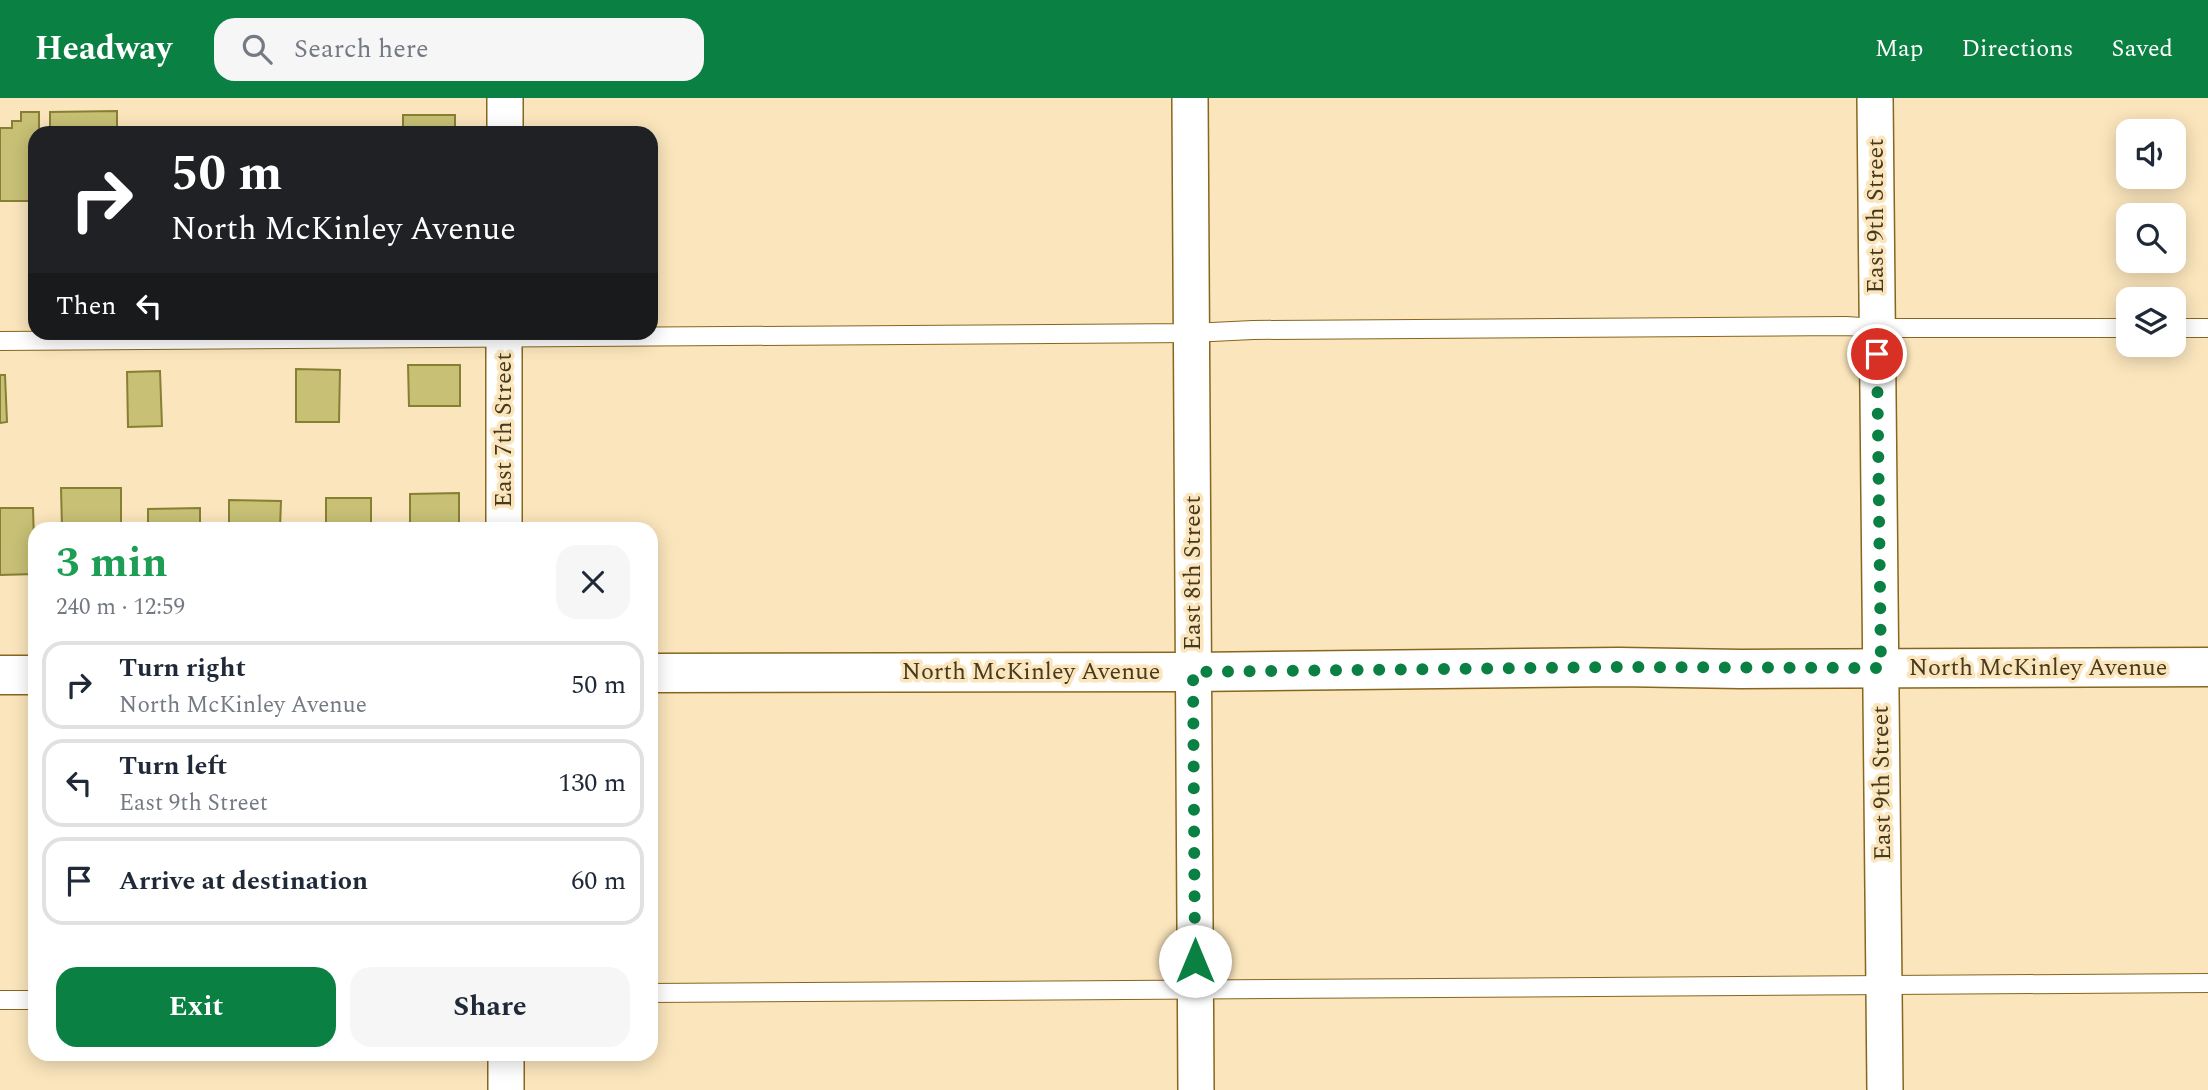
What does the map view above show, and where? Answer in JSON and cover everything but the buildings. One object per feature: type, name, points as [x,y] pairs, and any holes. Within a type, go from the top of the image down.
[{"type":"main road","name":"North McKinley Avenue","points":[[658,673],[1193,672],[1619,667],[2208,667]]},
{"type":"main road","points":[[0,675],[28,675]]},
{"type":"street","points":[[505,98],[505,126]]},
{"type":"street","name":"East 8th Street","points":[[1189,98],[1196,1090]]},
{"type":"street","name":"East 9th Street","points":[[1875,98],[1885,1090]]},
{"type":"street","name":"East 7th Street","points":[[504,522],[505,340]]},
{"type":"street","points":[[506,1061],[506,1090]]},
{"type":"lane","points":[[658,334],[1191,333],[1846,326],[2116,328]]},
{"type":"lane","points":[[2186,328],[2208,328]]},
{"type":"lane","points":[[0,341],[72,340]]},
{"type":"lane","points":[[658,993],[2208,983]]},
{"type":"lane","points":[[0,1000],[28,1000]]},
{"type":"route","points":[[1195,961],[1193,672],[1619,667],[1881,668],[1877,354]]}]
